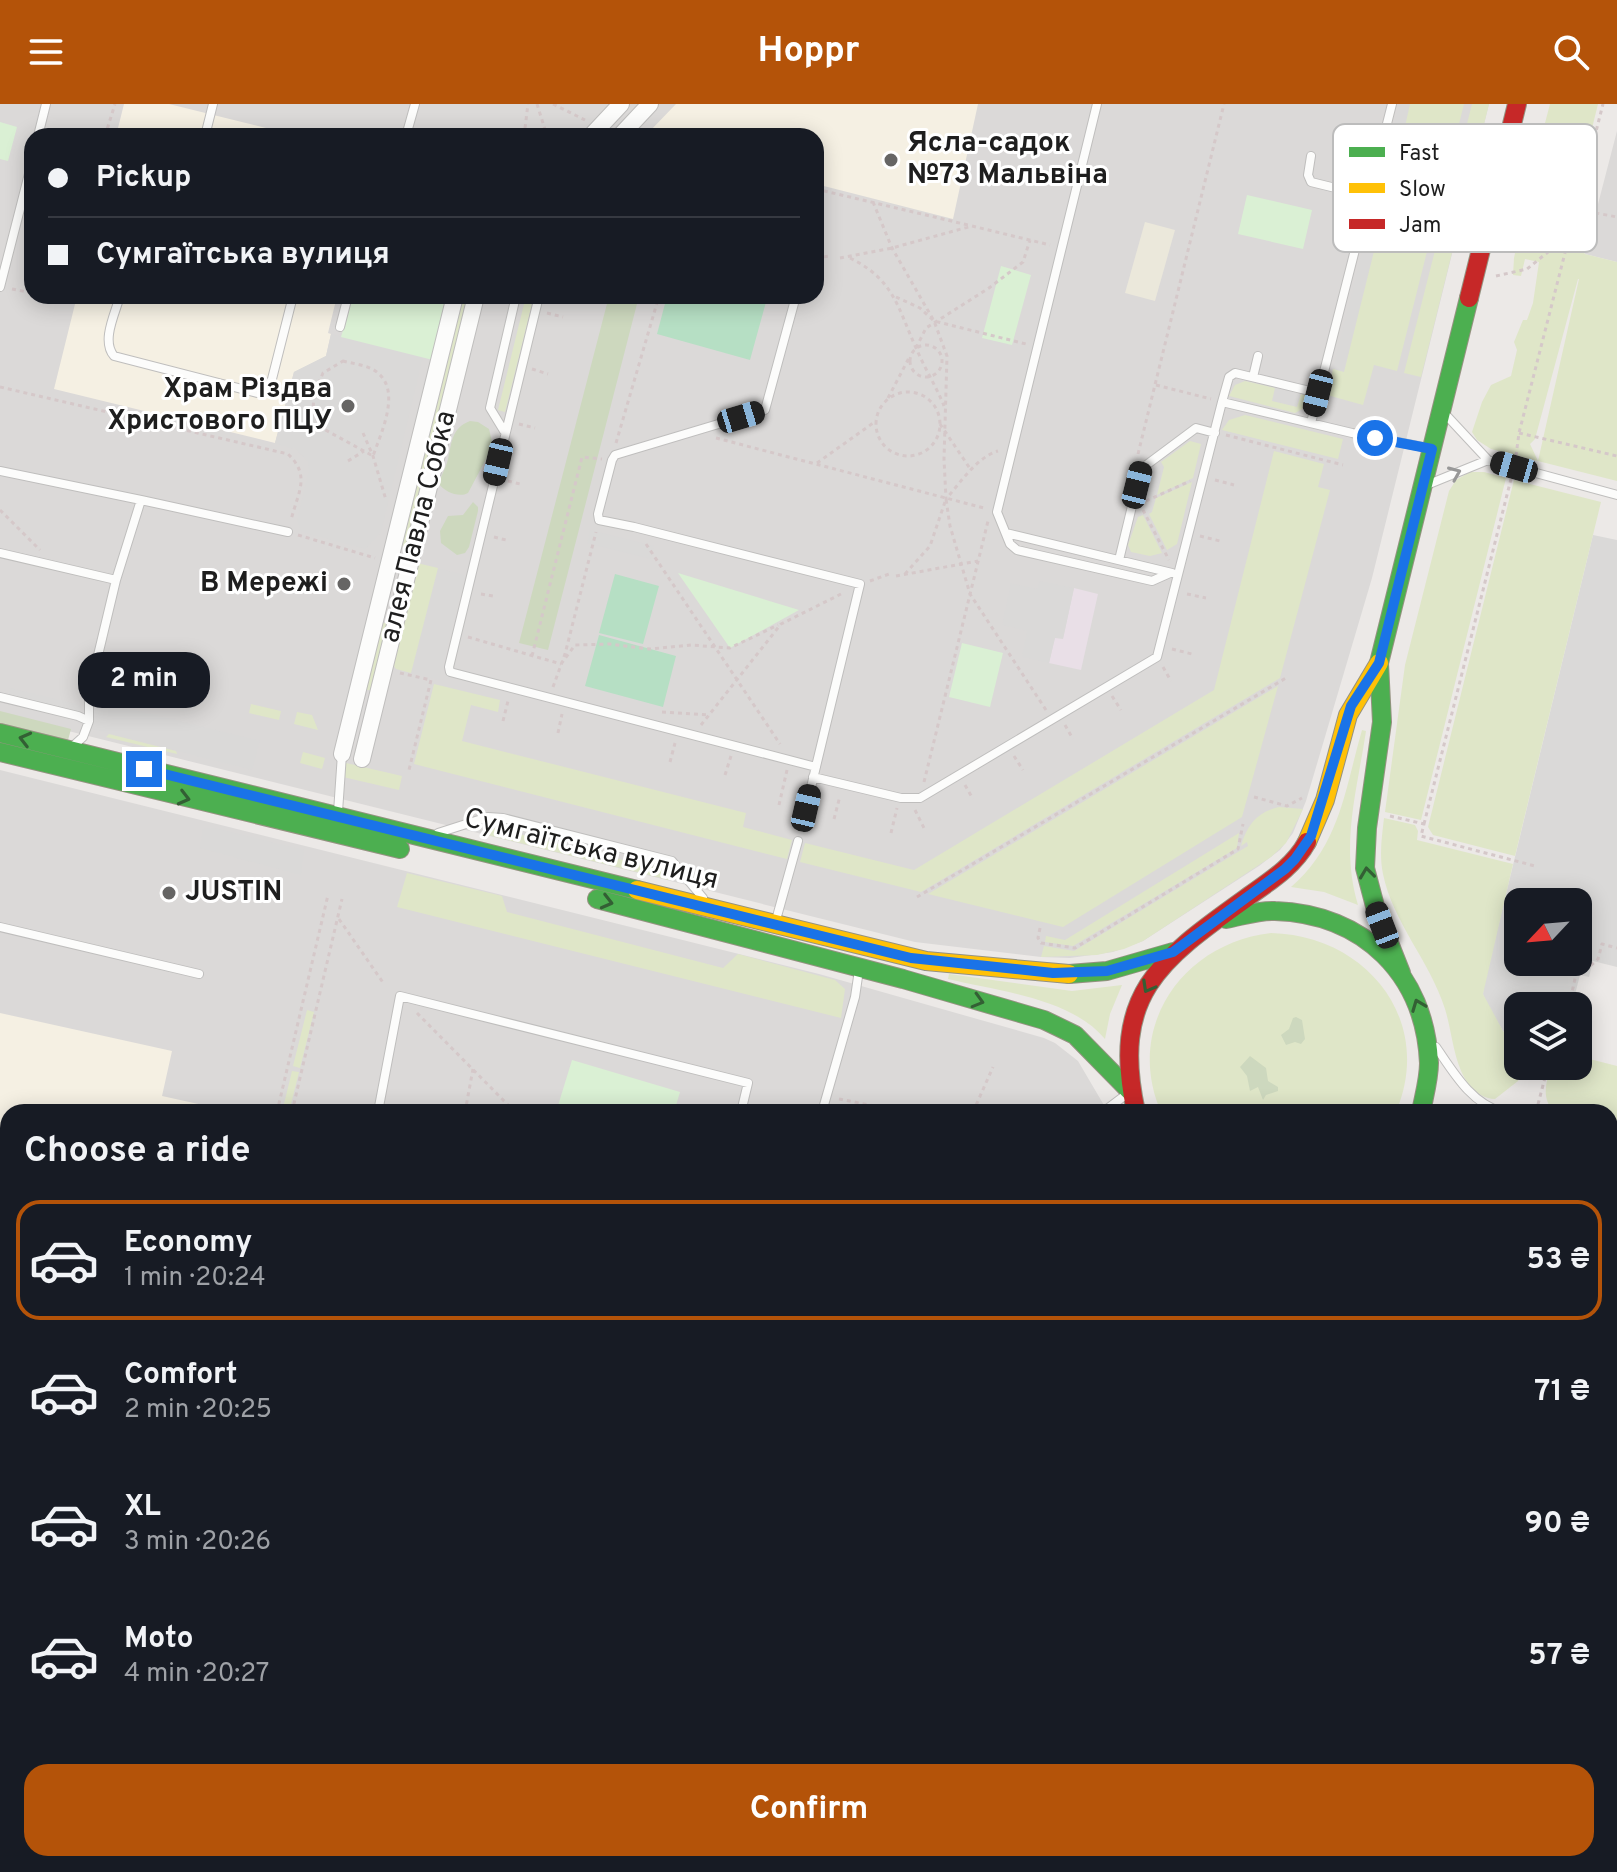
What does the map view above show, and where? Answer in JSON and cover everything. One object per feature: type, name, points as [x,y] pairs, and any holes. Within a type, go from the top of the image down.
[{"type":"main road","points":[[1512,124],[1517,104]]},
{"type":"main road","points":[[1423,1104],[1429,1074],[1427,1033],[1421,1011],[1401,973],[1368,886],[1365,850],[1382,722],[1379,663],[1480,252]]},
{"type":"main road","points":[[1134,1104],[1127,1069],[1131,1026],[1147,986],[1173,952],[1295,859],[1311,836],[1351,706],[1379,663]]},
{"type":"main road","name":"Сумгаїтська вулиця","points":[[0,733],[926,961],[1053,973],[1107,971],[1173,952]]},
{"type":"main road","name":"Сумгаїтська вулиця","points":[[0,752],[529,882]]},
{"type":"main road","name":"Сумгаїтська вулиця","points":[[575,894],[772,943],[1060,1026],[1092,1051],[1130,1091]]},
{"type":"main road","points":[[1208,927],[1228,918],[1270,910],[1313,914],[1353,929],[1371,941],[1401,973]]},
{"type":"street","points":[[599,128],[621,104]]},
{"type":"street","points":[[628,128],[650,104]]},
{"type":"street","name":"алея Павла Собка","points":[[342,754],[453,304]]},
{"type":"street","name":"алея Павла Собка","points":[[362,759],[474,304]]},
{"type":"lane","points":[[40,128],[46,104]]},
{"type":"lane","points":[[207,128],[213,104]]},
{"type":"lane","points":[[408,128],[415,104]]},
{"type":"lane","points":[[1097,104],[997,512],[1010,544],[1017,550],[1152,581],[1175,574]]},
{"type":"lane","points":[[1387,124],[1392,104]]},
{"type":"lane","points":[[1311,156],[1308,175],[1311,182],[1333,187]]},
{"type":"lane","points":[[1,287],[24,194]]},
{"type":"lane","points":[[1311,423],[1354,252]]},
{"type":"lane","points":[[118,304],[108,340],[108,349],[114,356],[257,393],[266,389],[272,379],[291,304]]},
{"type":"lane","points":[[340,327],[346,304]]},
{"type":"lane","points":[[504,433],[490,408],[514,304]]},
{"type":"lane","points":[[537,304],[449,667],[452,675],[693,736],[788,766],[816,767]]},
{"type":"lane","points":[[794,304],[765,410],[622,451],[612,460],[598,514],[599,520],[860,584],[806,808]]},
{"type":"lane","points":[[1253,377],[1258,356]]},
{"type":"lane","points":[[813,777],[920,802],[1058,720],[1159,655],[1175,574],[1208,477],[1215,433],[1231,374],[1318,393]]},
{"type":"lane","points":[[1222,402],[1432,449]]},
{"type":"lane","points":[[1442,410],[1488,460],[1617,495]]},
{"type":"lane","points":[[1119,560],[1141,469],[1196,428],[1215,433]]},
{"type":"lane","points":[[1423,487],[1488,460]]},
{"type":"lane","points":[[0,471],[288,532]]},
{"type":"lane","points":[[68,750],[83,737],[89,721],[89,693],[116,580],[141,500]]},
{"type":"lane","points":[[1006,533],[1175,574]]},
{"type":"lane","points":[[0,553],[116,580]]},
{"type":"lane","points":[[0,697],[89,721]]},
{"type":"lane","points":[[338,816],[342,754]]},
{"type":"lane","points":[[425,838],[488,817],[534,826],[672,861],[711,908]]},
{"type":"lane","points":[[775,925],[798,841]]},
{"type":"lane","points":[[0,927],[199,974]]},
{"type":"lane","points":[[824,1104],[855,997],[859,969]]},
{"type":"lane","points":[[380,1104],[400,996],[748,1083],[743,1104]]},
{"type":"lane","points":[[1427,1033],[1460,1081],[1482,1104]]},
{"type":"lane","points":[[1113,1104],[1130,1091]]},
{"type":"path","points":[[108,128],[115,104]]},
{"type":"path","points":[[525,128],[528,104]]},
{"type":"path","points":[[537,104],[544,128]]},
{"type":"path","points":[[553,104],[589,128]]},
{"type":"path","points":[[1141,469],[1136,462],[1224,104]]},
{"type":"path","points":[[824,191],[1061,248]]},
{"type":"path","points":[[873,202],[892,248],[934,321],[948,361],[946,499],[970,594],[1073,739]]},
{"type":"path","points":[[1597,213],[1617,217]]},
{"type":"path","points":[[840,258],[892,248],[972,226]]},
{"type":"path","points":[[888,398],[904,392],[921,395],[934,407],[939,424],[935,440],[929,448],[911,456],[892,452],[879,438],[878,412],[926,328],[1023,262],[1030,240]]},
{"type":"path","points":[[1473,281],[1527,269],[1548,252]]},
{"type":"path","points":[[824,257],[830,256]]},
{"type":"path","points":[[847,257],[883,279],[896,297],[916,348],[946,409]]},
{"type":"path","points":[[1,287],[24,291]]},
{"type":"path","points":[[896,297],[920,308],[934,321],[1038,347]]},
{"type":"path","points":[[616,440],[657,304]]},
{"type":"path","points":[[542,312],[563,317]]},
{"type":"path","points":[[912,354],[910,361],[915,373],[931,376],[940,369],[939,352],[929,345],[916,348]]},
{"type":"path","points":[[343,361],[365,366],[380,374],[390,394],[385,425],[373,456],[320,427],[313,410],[314,394],[323,373],[343,361]]},
{"type":"path","points":[[528,368],[548,374]]},
{"type":"path","points":[[1155,385],[1222,402]]},
{"type":"path","points":[[0,387],[288,454],[303,474],[288,532],[389,563]]},
{"type":"path","points":[[815,464],[876,421]]},
{"type":"path","points":[[515,423],[535,428]]},
{"type":"path","points":[[939,424],[971,470]]},
{"type":"path","points":[[693,432],[991,510],[920,802],[913,807],[924,828]]},
{"type":"path","points":[[363,433],[388,504],[402,510]]},
{"type":"path","points":[[1215,433],[1343,465]]},
{"type":"path","points":[[1519,433],[1617,456]]},
{"type":"path","points":[[905,574],[930,546],[946,499],[971,470],[991,453],[1013,448]]},
{"type":"path","points":[[348,461],[364,451]]},
{"type":"path","points":[[532,656],[582,457],[612,460]]},
{"type":"path","points":[[1175,574],[1140,504],[1208,477],[1234,485]]},
{"type":"path","points":[[501,479],[520,484]]},
{"type":"path","points":[[0,510],[56,566]]},
{"type":"path","points":[[561,664],[599,520]]},
{"type":"path","points":[[634,527],[737,678],[788,766],[779,805]]},
{"type":"path","points":[[487,535],[506,540]]},
{"type":"path","points":[[1197,535],[1220,541]]},
{"type":"path","points":[[896,576],[978,561]]},
{"type":"path","points":[[561,664],[575,645],[610,644],[650,649],[691,645],[730,648],[860,584],[889,574]]},
{"type":"path","points":[[473,592],[493,596]]},
{"type":"path","points":[[1182,593],[1206,598]]},
{"type":"path","points":[[693,736],[781,624]]},
{"type":"path","points":[[458,634],[561,664]]},
{"type":"path","points":[[1167,648],[1192,654]]},
{"type":"path","points":[[1164,660],[1160,662],[1171,681]]},
{"type":"path","points":[[384,669],[431,680],[409,770]]},
{"type":"path","points":[[917,897],[1286,678]]},
{"type":"path","points":[[163,706],[170,680]]},
{"type":"path","points":[[1110,693],[1121,710]]},
{"type":"path","points":[[503,721],[508,700]]},
{"type":"path","points":[[558,733],[562,713]]},
{"type":"path","points":[[670,762],[675,742]]},
{"type":"path","points":[[1012,751],[1023,770]]},
{"type":"path","points":[[725,775],[731,756]]},
{"type":"path","points":[[962,781],[973,799]]},
{"type":"path","points":[[1254,797],[1287,806],[1306,795],[1325,797]]},
{"type":"path","points":[[834,819],[840,796]]},
{"type":"path","points":[[891,833],[897,808],[905,807]]},
{"type":"path","points":[[1370,810],[1424,824],[1421,836],[1535,866]]},
{"type":"path","points":[[1040,928],[1038,938],[1041,943],[1075,948],[1238,849],[1243,824]]},
{"type":"path","points":[[279,1104],[328,895]]},
{"type":"path","points":[[294,1104],[342,899]]},
{"type":"path","points":[[339,919],[384,984]]},
{"type":"path","points":[[1572,992],[1578,965],[1588,968],[1598,959],[1602,944],[1617,948]]},
{"type":"path","points":[[400,996],[507,1104]]},
{"type":"path","points":[[977,1104],[993,1067]]},
{"type":"path","points":[[466,1104],[473,1069]]},
{"type":"path","points":[[1538,1104],[1544,1080]]},
{"type":"path","points":[[834,1104],[841,1097],[871,1104]]},
{"type":"shaded area","points":[[0,104],[1489,104],[1484,124],[1333,124],[1333,252],[1452,252],[1372,578],[1306,801],[1293,833],[1280,850],[1259,866],[1143,941],[1113,952],[1070,958],[1041,957],[915,942],[0,714]]},
{"type":"shaded area","points":[[124,104],[169,104],[266,128],[118,128]]},
{"type":"shaded area","name":"Ясла-садок №73 Мальвіна","points":[[676,104],[978,104],[953,219],[824,186],[824,128],[653,128]]},
{"type":"shaded area","points":[[1399,104],[1410,104],[1406,124],[1394,124]]},
{"type":"shaded area","points":[[1617,131],[1617,262],[1585,254],[1597,252],[1597,208]]},
{"type":"shaded area","points":[[1145,222],[1175,230],[1155,301],[1125,293]]},
{"type":"shaded area","points":[[1362,252],[1374,252],[1344,372],[1333,369]]},
{"type":"shaded area","points":[[75,304],[335,304],[326,356],[294,372],[275,443],[54,389]]},
{"type":"shaded area","points":[[331,334],[423,357],[381,532],[366,549],[301,532],[297,520],[309,470],[308,462],[294,447],[275,443],[294,372],[326,356]]},
{"type":"shaded area","points":[[1275,388],[1301,394],[1298,407],[1272,401]]},
{"type":"shaded area","points":[[1161,462],[1164,467],[1152,512],[1138,517],[1150,470]]},
{"type":"shaded area","points":[[590,530],[654,546],[651,559],[587,543]]},
{"type":"shaded area","points":[[1593,535],[1617,540],[1617,967],[1593,961],[1592,965],[1592,888],[1507,888]]},
{"type":"shaded area","points":[[438,568],[465,575],[439,680],[411,673]]},
{"type":"shaded area","points":[[1040,581],[1074,588],[1063,639],[1055,638],[1049,663],[1022,657],[1027,631],[1002,625],[1011,583],[1037,589]]},
{"type":"shaded area","points":[[1074,588],[1098,594],[1081,670],[1049,663],[1055,637],[1063,638]]},
{"type":"shaded area","points":[[10,688],[81,705],[78,716],[7,699]]},
{"type":"shaded area","points":[[94,700],[260,741],[252,770],[88,728]]},
{"type":"shaded area","points":[[0,770],[819,974],[1044,1038],[1078,1061],[1103,1104],[0,1104]]},
{"type":"shaded area","points":[[215,828],[304,850],[301,875],[200,848],[203,829]]},
{"type":"shaded area","points":[[1504,902],[1504,976],[1580,976],[1576,992],[1504,992],[1504,1032],[1483,994]]},
{"type":"shaded area","points":[[0,1013],[172,1051],[162,1096],[198,1104],[0,1104]]},
{"type":"green space","points":[[1410,104],[1464,104],[1459,124],[1406,124]]},
{"type":"green space","points":[[1472,104],[1489,104],[1484,124],[1467,124]]},
{"type":"green space","points":[[1550,104],[1598,104],[1593,124],[1545,124]]},
{"type":"green space","points":[[0,122],[17,127],[8,161],[0,159]]},
{"type":"green space","points":[[1247,195],[1312,210],[1303,249],[1238,234]]},
{"type":"green space","points":[[1374,252],[1427,252],[1397,371],[1374,365],[1363,405],[1327,395],[1333,369],[1344,372]]},
{"type":"green space","points":[[1435,252],[1452,252],[1421,377],[1404,373]]},
{"type":"green space","points":[[1515,252],[1584,252],[1617,262],[1617,481],[1538,461],[1491,449],[1477,440],[1472,432],[1491,385],[1511,376],[1517,350],[1514,342],[1533,303],[1539,262],[1525,259],[1521,276],[1513,275]],"holes":[[[1579,279],[1538,461],[1530,444],[1535,439]]]},
{"type":"green space","points":[[1001,266],[1031,275],[1012,345],[982,338]]},
{"type":"green space","points":[[351,304],[447,304],[433,360],[341,337]]},
{"type":"green space","points":[[459,304],[469,304],[409,548],[399,545]]},
{"type":"green space","points":[[524,304],[532,304],[505,412],[498,410]]},
{"type":"green space","points":[[607,304],[637,304],[548,650],[519,643]]},
{"type":"green space","points":[[665,304],[765,304],[750,360],[657,334]]},
{"type":"green space","points":[[1245,381],[1275,388],[1272,401],[1297,407],[1301,394],[1307,396],[1304,408],[1295,413],[1229,396],[1235,385]]},
{"type":"green space","points":[[1245,415],[1343,439],[1338,459],[1222,430],[1229,420]]},
{"type":"green space","points":[[470,421],[489,429],[493,446],[468,493],[448,492],[439,484],[453,437],[459,428]]},
{"type":"green space","points":[[1190,441],[1201,444],[1193,478],[1157,495],[1164,467],[1161,462]]},
{"type":"green space","points":[[1274,451],[1324,464],[1318,487],[1330,490],[1280,678],[921,892],[800,862],[805,843],[914,870],[1214,690]]},
{"type":"green space","points":[[1470,472],[1506,478],[1421,820],[1385,812],[1405,665],[1449,491],[1456,480]]},
{"type":"green space","points":[[1514,480],[1601,502],[1515,856],[1433,835],[1428,827]]},
{"type":"green space","points":[[1192,482],[1177,544],[1167,550],[1149,514],[1156,498]]},
{"type":"green space","points":[[473,502],[478,511],[469,547],[465,553],[457,555],[441,543],[440,531],[448,516],[463,515]]},
{"type":"green space","points":[[1143,515],[1162,553],[1150,556],[1131,552],[1128,545],[1138,517]]},
{"type":"green space","points":[[417,563],[438,568],[411,673],[396,669],[392,663]]},
{"type":"green space","points":[[678,573],[799,610],[730,648]]},
{"type":"green space","points":[[615,574],[659,586],[643,644],[599,633]]},
{"type":"green space","points":[[380,622],[390,624],[373,691],[363,689]]},
{"type":"green space","points":[[599,635],[676,656],[663,707],[585,686]]},
{"type":"green space","points":[[962,643],[1003,653],[990,707],[949,697]]},
{"type":"green space","points":[[434,684],[500,700],[498,712],[471,705],[462,741],[746,813],[743,827],[792,840],[787,859],[414,764]]},
{"type":"green space","points":[[1278,686],[1242,817],[1063,927],[928,894]]},
{"type":"green space","points":[[251,704],[281,711],[279,720],[249,713]]},
{"type":"green space","points":[[0,711],[71,729],[67,744],[0,727]]},
{"type":"green space","points":[[297,712],[312,715],[318,730],[294,724]]},
{"type":"green space","points":[[1362,730],[1366,731],[1350,839],[1350,861],[1358,905],[1324,892],[1291,887],[1307,871],[1331,834]]},
{"type":"green space","points":[[109,734],[176,751],[177,754],[106,737]]},
{"type":"green space","points":[[303,752],[325,758],[322,769],[300,763]]},
{"type":"green space","points":[[346,763],[402,776],[399,790],[343,777]]},
{"type":"green space","points":[[1279,807],[1303,809],[1286,843],[1271,857],[1143,941],[1097,955],[1041,957],[1044,946],[1074,951],[1248,846],[1247,842],[1241,846],[1254,820]]},
{"type":"green space","points":[[1384,818],[1415,825],[1417,840],[1513,864],[1507,888],[1504,888],[1504,903],[1483,994],[1504,1032],[1504,1080],[1518,1080],[1495,1099],[1477,1093],[1464,1076],[1438,991],[1388,892],[1381,846]]},
{"type":"green space","points":[[495,828],[663,870],[669,880],[484,834]]},
{"type":"green space","points":[[1239,833],[1237,848],[1073,946],[1045,942],[1046,936],[1065,940]]},
{"type":"green space","points":[[407,873],[502,896],[507,912],[723,968],[738,954],[835,980],[845,989],[841,1018],[397,907]]},
{"type":"green space","points":[[1271,933],[1305,937],[1336,949],[1363,966],[1384,989],[1399,1015],[1406,1046],[1406,1078],[1398,1104],[1158,1104],[1151,1080],[1150,1050],[1156,1021],[1169,994],[1188,972],[1211,953],[1239,940]]},
{"type":"green space","points":[[949,974],[1072,991],[1122,985],[1110,1014],[1105,1039],[1091,1025],[1054,1005],[948,979]]},
{"type":"green space","points":[[307,1010],[314,1012],[300,1068],[293,1066]]},
{"type":"green space","points":[[1296,1017],[1302,1020],[1305,1039],[1301,1044],[1286,1045],[1281,1035]]},
{"type":"green space","points":[[1250,1056],[1266,1068],[1268,1081],[1278,1087],[1278,1091],[1266,1095],[1263,1100],[1258,1087],[1250,1091],[1247,1076],[1240,1067]]},
{"type":"green space","points":[[572,1060],[680,1092],[676,1104],[558,1104]]},
{"type":"green space","points":[[1592,1060],[1617,1066],[1617,1104],[1548,1104],[1548,1080],[1592,1080]]},
{"type":"green space","points":[[292,1071],[299,1072],[291,1104],[284,1104]]},
{"type":"traffic: fast","points":[[1401,973],[1376,910],[1365,868],[1367,828],[1382,722],[1379,663],[1469,298]]},
{"type":"traffic: fast","points":[[0,733],[637,890]]},
{"type":"traffic: fast","points":[[0,752],[400,849]]},
{"type":"traffic: fast","points":[[597,899],[903,979],[1044,1020],[1075,1035],[1130,1091]]},
{"type":"traffic: fast","points":[[1226,919],[1269,911],[1307,915],[1336,924],[1362,937],[1384,955],[1402,977],[1416,1002],[1425,1031],[1429,1069],[1423,1104]]},
{"type":"traffic: fast","points":[[1069,974],[1107,971],[1173,952]]},
{"type":"traffic: slow","points":[[1307,842],[1325,800],[1348,715],[1379,663]]},
{"type":"traffic: slow","points":[[637,890],[926,961],[1069,974]]},
{"type":"traffic: jam","points":[[1512,124],[1517,104]]},
{"type":"traffic: jam","points":[[1469,298],[1480,252]]},
{"type":"traffic: jam","points":[[1135,1104],[1130,1071],[1130,1037],[1137,1008],[1150,983],[1191,940],[1288,866],[1307,842]]},
{"type":"place","name":"Ясла-садок №73 Мальвіна","points":[[891,160]]},
{"type":"place","name":"Храм Різдва Христового ПЦУ","points":[[348,406]]},
{"type":"place","name":"В Мережі","points":[[344,584]]},
{"type":"place","name":"JUSTIN","points":[[169,893]]},
{"type":"route","points":[[144,769],[936,963],[1071,974],[1107,971],[1130,965],[1173,952],[1285,869],[1311,836],[1351,706],[1379,663],[1432,449],[1375,438]]}]
